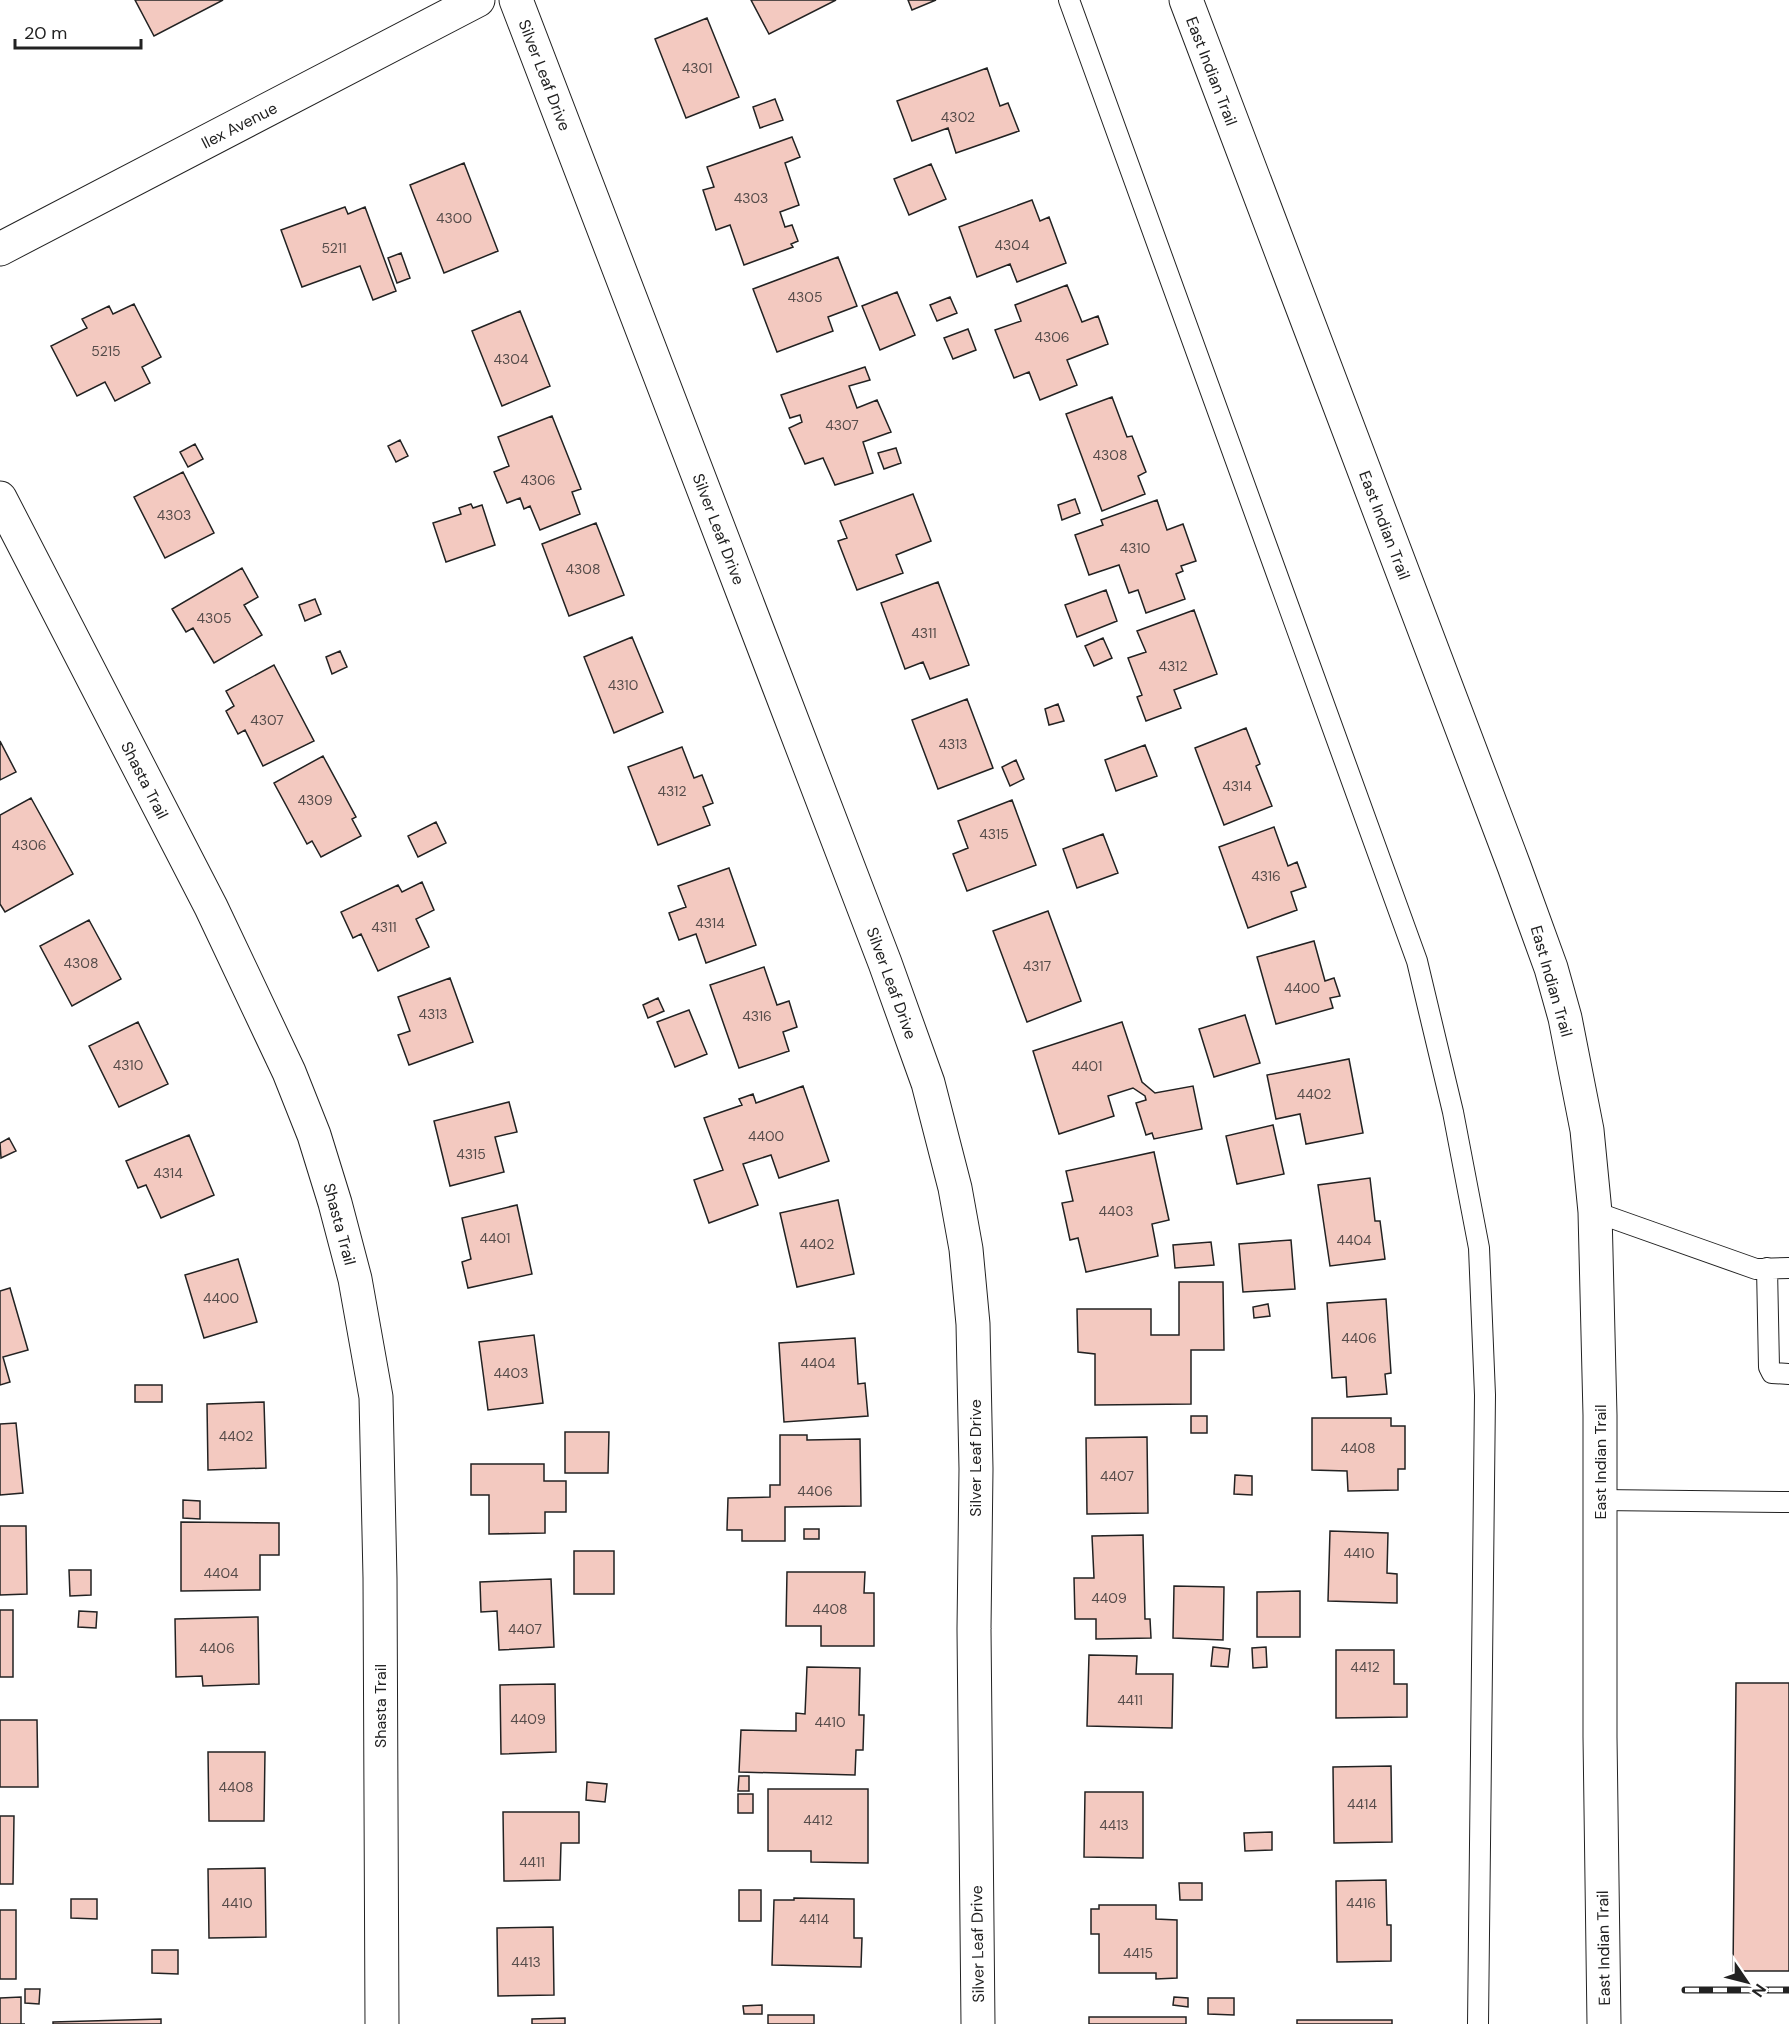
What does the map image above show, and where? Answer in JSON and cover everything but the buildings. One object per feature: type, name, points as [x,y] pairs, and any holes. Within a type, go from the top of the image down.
[{"type":"street","name":"Ilex Avenue","points":[[0,249],[478,0]]},
{"type":"street","name":"Silver Leaf Drive","points":[[516,0],[885,963],[928,1083],[956,1188],[966,1249],[973,1324],[976,1469],[974,1629],[978,2024]]},
{"type":"street","name":"East Indian Trail","points":[[1186,0],[1514,866],[1551,968],[1565,1018],[1587,1130],[1595,1212],[1600,1415],[1600,1737],[1604,2024]]},
{"type":"street","name":"Shasta Trail","points":[[0,498],[211,908],[289,1072],[318,1147],[355,1279],[376,1397],[380,1590],[382,2024]]},
{"type":"lane","points":[[1069,0],[1417,961],[1453,1112],[1479,1248],[1485,1395],[1478,2024]]},
{"type":"lane","points":[[1595,1212],[1756,1269],[1789,1268]]},
{"type":"lane","points":[[1767,1268],[1768,1367],[1772,1373],[1789,1374]]},
{"type":"lane","points":[[1600,1500],[1789,1502]]},
{"type":"railway","points":[[1685,1990],[1789,1990]]}]
